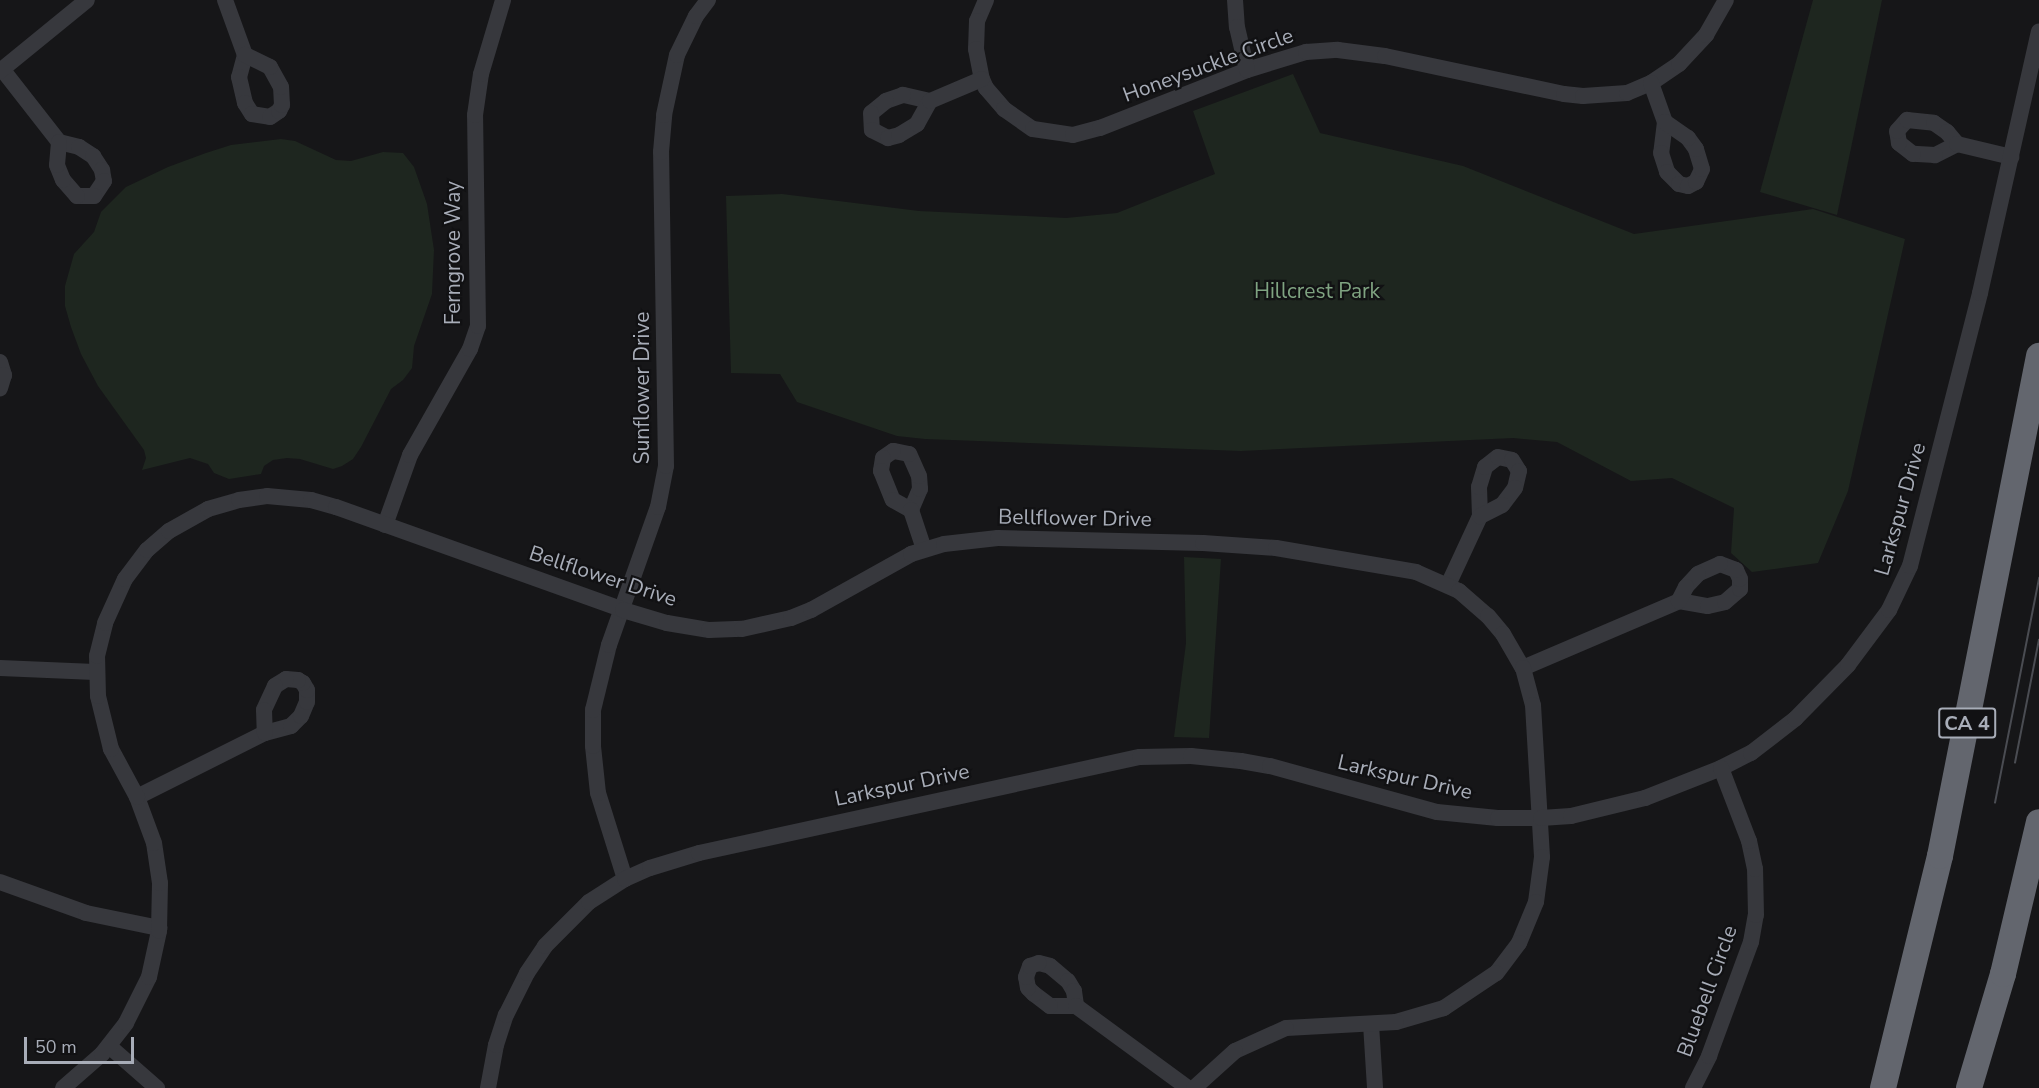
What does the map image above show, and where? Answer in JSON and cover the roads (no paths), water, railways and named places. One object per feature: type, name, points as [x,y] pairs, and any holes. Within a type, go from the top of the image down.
[{"type":"highway","name":"CA 4","points":[[1883,1088],[1940,856],[2039,356]]},
{"type":"highway","points":[[1969,1088],[2002,974],[2039,822]]},
{"type":"street","points":[[59,142],[1,70],[87,0]]},
{"type":"street","points":[[225,0],[245,55]]},
{"type":"street","name":"Ferngrove Way","points":[[385,525],[410,455],[471,349],[478,326],[475,115],[481,74],[503,0]]},
{"type":"street","name":"Sunflower Drive","points":[[625,879],[599,795],[592,734],[599,681],[658,507],[667,452],[661,152],[664,116],[677,55],[696,16],[708,0]]},
{"type":"street","name":"Honeysuckle Circle","points":[[986,0],[979,14],[976,32],[977,63],[982,79],[998,103],[1018,120],[1041,131],[1073,135],[1094,131],[1290,55],[1338,50],[1385,56],[1564,94],[1612,95],[1651,83],[1673,70],[1711,29],[1726,0]]},
{"type":"street","points":[[1235,0],[1237,27],[1247,70]]},
{"type":"street","name":"Larkspur Drive","points":[[488,1088],[500,1031],[529,970],[545,946],[589,902],[625,879],[650,868],[699,853],[1140,757],[1191,756],[1240,761],[1270,766],[1437,812],[1491,818],[1541,819],[1614,807],[1672,788],[1721,768],[1763,745],[1828,688],[1868,640],[1900,589],[1925,513],[2039,32]]},
{"type":"street","points":[[930,101],[982,79]]},
{"type":"street","points":[[1651,83],[1665,122]]},
{"type":"street","points":[[1957,144],[2011,157]]},
{"type":"street","points":[[0,362],[4,375],[0,388]]},
{"type":"street","name":"Bellflower Drive","points":[[63,1088],[110,1046],[143,993],[154,957],[159,928],[160,883],[157,853],[137,797],[111,748],[99,704],[95,672],[105,623],[125,579],[158,540],[193,516],[230,502],[267,496],[311,500],[623,610],[667,623],[709,630],[757,626],[811,610],[897,560],[924,549],[968,540],[998,538],[1240,544],[1314,553],[1395,568],[1448,585],[1473,601],[1503,634],[1523,668],[1533,705],[1541,819]]},
{"type":"street","points":[[911,510],[924,549]]},
{"type":"street","points":[[1448,585],[1480,516]]},
{"type":"street","points":[[1523,668],[1679,601]]},
{"type":"street","points":[[0,668],[95,672]]},
{"type":"street","points":[[137,797],[265,734]]},
{"type":"street","name":"Bluebell Circle","points":[[1693,1088],[1709,1056],[1751,942],[1756,915],[1755,869],[1749,841],[1721,768]]},
{"type":"street","points":[[1194,1088],[1235,1051],[1286,1028],[1396,1022],[1444,1008],[1481,985],[1508,960],[1519,943],[1536,902],[1542,857],[1541,819]]},
{"type":"street","points":[[0,882],[86,913],[159,928]]},
{"type":"street","points":[[1076,1006],[1188,1088]]},
{"type":"street","points":[[1371,1024],[1375,1088]]},
{"type":"street","points":[[110,1046],[157,1088]]},
{"type":"tram line","points":[[1995,803],[2039,578]]},
{"type":"tram line","points":[[2015,763],[2039,640]]},
{"type":"park label","name":"Hillcrest Park","points":[[1317,291]]}]
